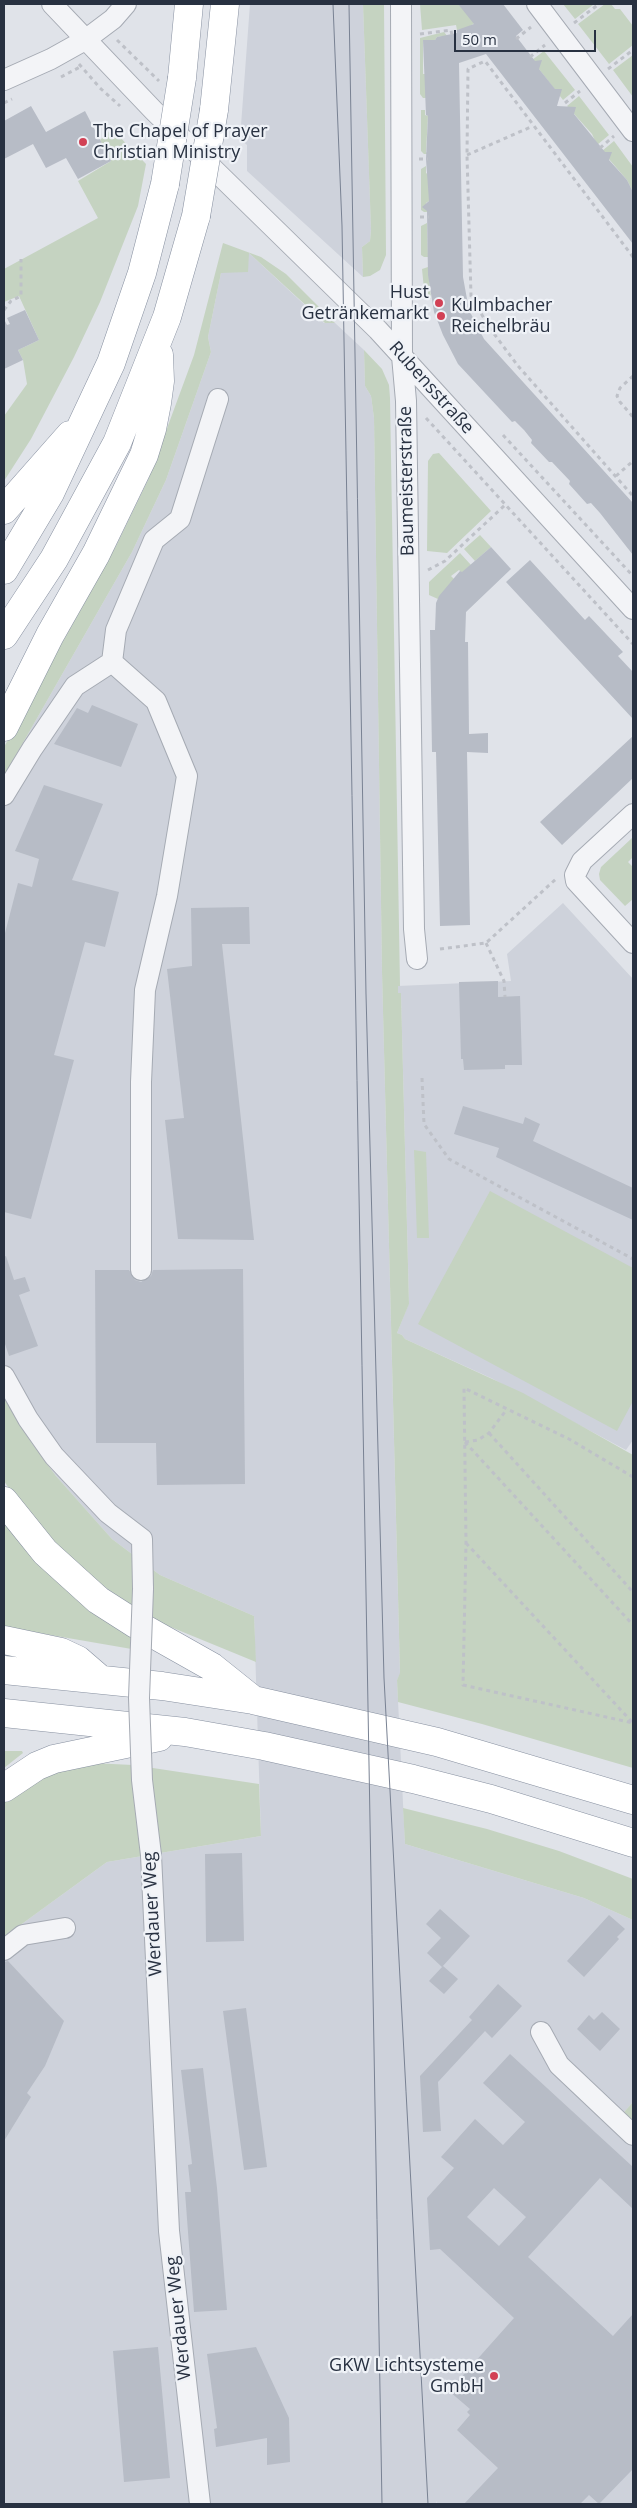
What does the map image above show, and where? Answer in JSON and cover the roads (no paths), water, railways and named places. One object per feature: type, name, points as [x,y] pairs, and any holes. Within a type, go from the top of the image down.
[{"type":"highway","points":[[4,570],[50,493],[89,413],[127,321],[142,273],[165,184],[182,78],[189,4]]},
{"type":"highway","points":[[4,635],[54,559],[117,443],[168,317],[196,216],[214,110],[225,4]]},
{"type":"highway","points":[[4,727],[50,635],[96,554],[144,455],[152,429],[160,381],[158,341]]},
{"type":"highway","points":[[4,510],[89,413]]},
{"type":"highway","points":[[4,696],[50,635]]},
{"type":"highway","points":[[4,1502],[45,1552],[98,1600],[134,1623],[212,1667],[254,1700]]},
{"type":"highway","points":[[4,1640],[61,1652],[78,1660],[100,1679]]},
{"type":"highway","points":[[4,1670],[100,1679],[254,1700],[437,1742],[633,1800]]},
{"type":"highway","points":[[4,1713],[184,1732],[264,1746],[413,1779],[490,1799],[633,1843]]},
{"type":"highway","points":[[4,1724],[45,1716]]},
{"type":"highway","points":[[4,1788],[38,1766],[54,1759],[184,1732]]},
{"type":"highway","points":[[594,1788],[633,1788]]},
{"type":"street","name":"Rubensstraße","points":[[52,4],[154,111],[402,356],[633,609]]},
{"type":"street","points":[[4,80],[51,59],[85,40],[113,19],[126,4]]},
{"type":"street","name":"Baumeisterstraße","points":[[401,4],[402,356],[406,402],[414,929],[417,959]]},
{"type":"street","points":[[537,4],[624,134]]},
{"type":"street","points":[[4,795],[32,749],[75,686],[112,662],[116,630],[154,540],[180,519],[218,399]]},
{"type":"street","points":[[112,662],[156,701],[187,776],[167,896],[145,990],[141,1082],[141,1270]]},
{"type":"street","points":[[633,814],[582,861],[574,875],[576,881],[633,944]]},
{"type":"street","name":"Werdauer Weg","points":[[4,1376],[28,1419],[54,1456],[108,1513],[142,1539],[143,1589],[139,1698],[142,1780],[151,1855],[169,2230],[200,2504]]},
{"type":"street","points":[[4,1950],[23,1935],[65,1928]]},
{"type":"street","points":[[541,2032],[559,2065],[633,2135]]},
{"type":"tram line","points":[[333,4],[342,226],[382,2504]]},
{"type":"tram line","points":[[349,4],[366,994],[384,1678],[428,2504]]},
{"type":"place","name":"The Chapel of Prayer Christian Ministry","points":[[83,142]]},
{"type":"place","name":"Hust Getränkemarkt","points":[[439,303]]},
{"type":"place","name":"Kulmbacher Reichelbräu","points":[[441,316]]},
{"type":"place","name":"GKW Lichtsysteme GmbH","points":[[494,2376]]}]
